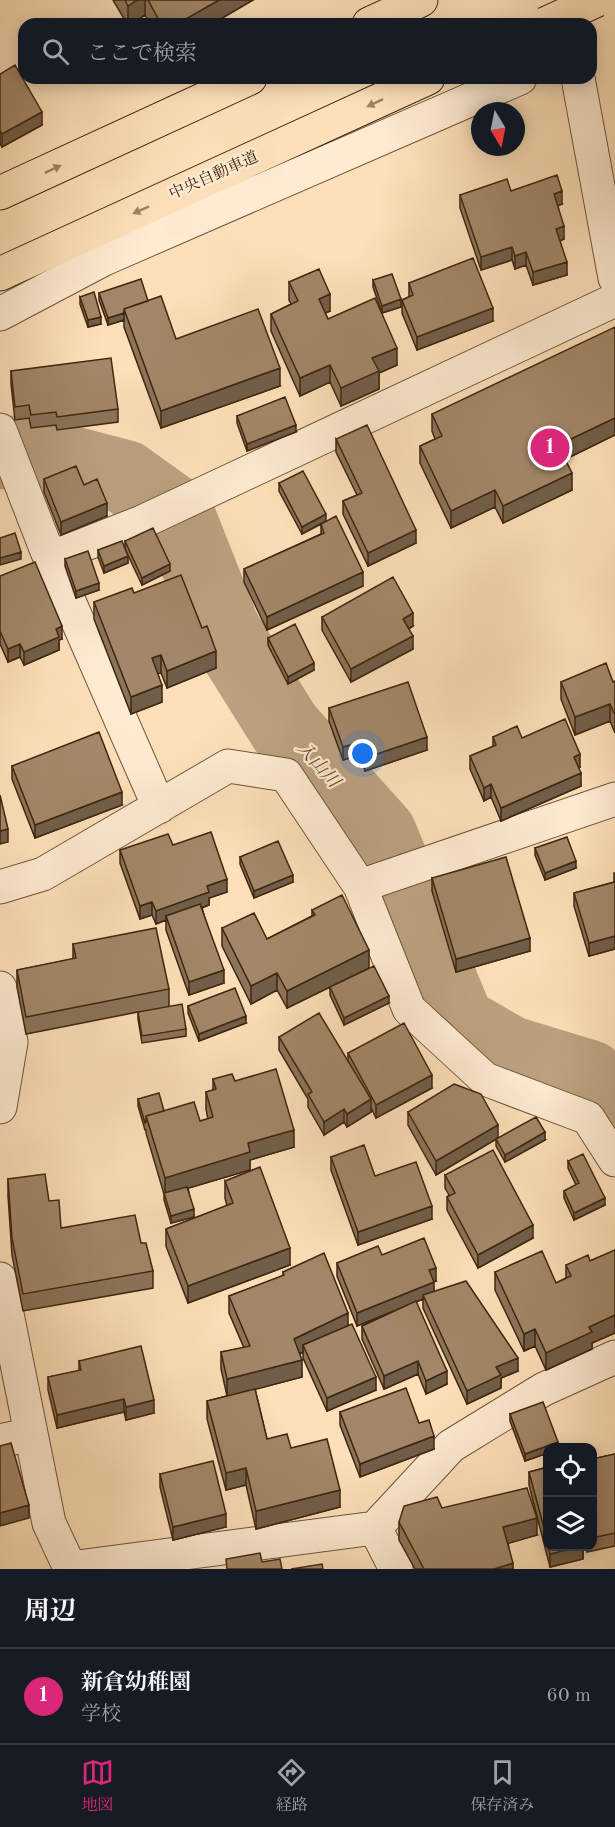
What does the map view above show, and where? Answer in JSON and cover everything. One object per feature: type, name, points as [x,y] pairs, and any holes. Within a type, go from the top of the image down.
[{"type":"highway","points":[[382,18],[421,0]]},
{"type":"highway","points":[[558,18],[597,0]]},
{"type":"highway","points":[[0,194],[237,84]]},
{"type":"highway","name":"中央自動車道","points":[[0,274],[415,84]]},
{"type":"street","points":[[574,0],[574,18]]},
{"type":"street","points":[[0,314],[104,259],[506,84]]},
{"type":"street","points":[[579,84],[615,278]]},
{"type":"street","points":[[50,558],[142,522],[615,300]]},
{"type":"street","points":[[0,430],[50,558],[159,807]]},
{"type":"street","points":[[0,887],[43,874],[228,766],[286,775],[370,884],[410,1009],[484,1079],[588,1118],[615,1160]]},
{"type":"street","points":[[370,884],[615,799]]},
{"type":"street","points":[[0,988],[11,1042],[0,1107]]},
{"type":"street","points":[[0,1279],[49,1522],[70,1568],[375,1528],[451,1446],[544,1389],[615,1357]]},
{"type":"street","points":[[0,1441],[31,1434]]},
{"type":"street","points":[[375,1528],[396,1569]]},
{"type":"building","points":[[125,0],[137,0],[128,6]]},
{"type":"building","points":[[148,0],[219,0],[188,18],[158,18]]},
{"type":"building","points":[[15,65],[18,70],[18,84],[26,84],[42,112],[2,134],[0,131],[0,74]]},
{"type":"building","points":[[557,175],[562,191],[554,194],[564,226],[556,229],[567,262],[533,272],[526,252],[515,256],[512,247],[481,257],[460,195],[507,179],[511,191]]},
{"type":"building","points":[[473,258],[493,308],[417,337],[402,300],[413,295],[409,283]]},
{"type":"building","points":[[319,269],[330,294],[319,299],[328,319],[375,298],[397,348],[372,358],[379,371],[341,388],[330,365],[300,378],[271,314],[298,301],[289,282]]},
{"type":"building","points":[[392,274],[401,299],[382,306],[373,280]]},
{"type":"building","points":[[141,279],[148,301],[124,309],[124,313],[108,318],[99,293]]},
{"type":"building","points":[[94,292],[101,317],[88,320],[80,297]]},
{"type":"building","points":[[161,296],[176,339],[258,309],[280,368],[161,411],[124,309]]},
{"type":"building","points":[[615,327],[615,418],[558,445],[572,473],[503,506],[495,490],[451,511],[420,446],[442,436],[432,414]]},
{"type":"building","points":[[111,358],[118,409],[57,417],[56,412],[31,415],[29,405],[15,407],[11,371]]},
{"type":"building","points":[[285,397],[296,425],[247,444],[237,416]]},
{"type":"building","points":[[367,425],[416,530],[368,553],[343,501],[362,493],[336,439]]},
{"type":"building","points":[[76,466],[84,485],[97,479],[107,503],[61,522],[44,479]]},
{"type":"building","points":[[303,471],[326,514],[302,527],[279,483]]},
{"type":"building","points":[[336,516],[363,572],[267,617],[244,569],[324,533],[321,524]]},
{"type":"building","points":[[153,528],[170,564],[142,578],[125,541]]},
{"type":"building","points":[[15,533],[21,552],[0,558],[0,538]]},
{"type":"building","points":[[122,541],[128,556],[104,566],[98,550]]},
{"type":"building","points":[[88,551],[99,583],[76,591],[65,559]]},
{"type":"building","points":[[35,562],[62,626],[56,629],[59,637],[24,652],[20,644],[8,649],[0,631],[0,576]]},
{"type":"building","points":[[181,575],[202,628],[207,626],[216,651],[167,671],[161,655],[152,658],[162,685],[131,697],[94,602],[132,588],[134,593]]},
{"type":"building","points":[[393,577],[413,613],[403,619],[413,636],[351,669],[322,617]]},
{"type":"building","points":[[295,624],[314,663],[288,677],[268,638]]},
{"type":"building","points":[[606,663],[613,682],[615,681],[615,715],[610,704],[575,717],[561,682]]},
{"type":"building","points":[[408,682],[427,737],[365,758],[360,742],[343,747],[329,708]]},
{"type":"building","points":[[565,719],[580,754],[574,757],[581,773],[501,808],[491,784],[484,788],[470,756],[496,745],[493,737],[517,726],[522,738]]},
{"type":"building","points":[[99,732],[122,792],[35,825],[12,766]]},
{"type":"building","points":[[0,795],[8,829],[0,831]]},
{"type":"building","points":[[211,832],[227,879],[207,886],[209,892],[156,911],[152,902],[140,906],[120,850],[168,834],[173,845]]},
{"type":"building","points":[[567,837],[576,861],[545,873],[535,848]]},
{"type":"building","points":[[278,841],[293,875],[254,891],[240,857]]},
{"type":"building","points":[[506,857],[530,938],[456,959],[432,878]]},
{"type":"building","points":[[615,882],[615,936],[589,943],[574,893]]},
{"type":"building","points":[[342,895],[369,950],[287,991],[277,973],[251,986],[222,928],[254,913],[267,939],[315,915],[312,910]]},
{"type":"building","points":[[200,904],[224,970],[189,982],[166,916]]},
{"type":"building","points":[[156,928],[169,989],[26,1017],[17,970],[76,958],[73,944]]},
{"type":"building","points":[[374,966],[389,996],[344,1018],[330,987]]},
{"type":"building","points":[[235,988],[246,1016],[199,1034],[188,1006]]},
{"type":"building","points":[[182,1004],[186,1029],[142,1036],[138,1012]]},
{"type":"building","points":[[319,1013],[371,1099],[347,1114],[344,1109],[324,1122],[308,1094],[312,1092],[279,1037]]},
{"type":"building","points":[[404,1023],[432,1075],[376,1105],[348,1053]]},
{"type":"building","points":[[276,1069],[294,1130],[248,1143],[250,1152],[165,1178],[146,1116],[194,1102],[200,1121],[213,1117],[206,1092],[216,1089],[213,1079],[232,1074],[235,1081]]},
{"type":"building","points":[[454,1084],[481,1094],[498,1125],[436,1161],[408,1112]]},
{"type":"building","points":[[159,1093],[164,1111],[146,1116],[145,1123],[138,1099]]},
{"type":"building","points":[[536,1117],[545,1132],[505,1155],[496,1139]]},
{"type":"building","points":[[364,1145],[375,1176],[416,1162],[432,1206],[358,1232],[331,1157]]},
{"type":"building","points":[[493,1150],[533,1225],[478,1255],[447,1197],[455,1193],[445,1175]]},
{"type":"building","points":[[583,1154],[605,1198],[574,1213],[564,1191],[579,1183],[568,1161]]},
{"type":"building","points":[[260,1167],[290,1248],[188,1286],[166,1229],[233,1203],[225,1181]]},
{"type":"building","points":[[45,1174],[49,1201],[59,1200],[61,1228],[135,1215],[141,1243],[146,1243],[153,1271],[23,1294],[12,1238],[8,1179]]},
{"type":"building","points":[[187,1187],[194,1209],[171,1216],[164,1193]]},
{"type":"building","points":[[424,1238],[436,1268],[429,1270],[434,1282],[357,1313],[337,1263],[378,1246],[382,1255]]},
{"type":"building","points":[[615,1250],[615,1315],[589,1327],[592,1332],[546,1353],[535,1329],[524,1334],[495,1272],[542,1251],[556,1283],[571,1276],[566,1265],[588,1255],[590,1261]]},
{"type":"building","points":[[324,1253],[348,1313],[294,1339],[302,1360],[227,1379],[221,1352],[250,1346],[229,1296],[284,1275],[283,1272]]},
{"type":"building","points":[[466,1281],[518,1358],[496,1367],[501,1375],[467,1391],[423,1295]]},
{"type":"building","points":[[416,1301],[447,1371],[426,1381],[418,1361],[384,1376],[362,1326]]},
{"type":"building","points":[[352,1324],[376,1377],[327,1398],[303,1345]]},
{"type":"building","points":[[141,1346],[154,1400],[126,1407],[124,1399],[57,1415],[48,1377],[81,1370],[79,1361]]},
{"type":"building","points":[[406,1388],[419,1423],[429,1420],[434,1436],[360,1464],[340,1412]]},
{"type":"building","points":[[255,1389],[267,1439],[287,1434],[291,1448],[327,1439],[340,1490],[256,1511],[246,1468],[226,1473],[207,1401]]},
{"type":"building","points":[[543,1402],[558,1442],[543,1443],[543,1447],[525,1454],[510,1414]]},
{"type":"building","points":[[11,1443],[29,1505],[0,1513],[0,1446]]},
{"type":"building","points":[[615,1454],[615,1533],[597,1537],[597,1497],[597,1458]]},
{"type":"building","points":[[213,1461],[226,1514],[173,1527],[160,1474]]},
{"type":"building","points":[[543,1468],[543,1524],[529,1472]]},
{"type":"building","points":[[527,1488],[537,1518],[503,1527],[513,1563],[494,1569],[424,1569],[399,1522],[404,1506],[437,1497],[442,1508]]},
{"type":"building","points":[[260,1553],[262,1562],[280,1559],[282,1569],[227,1569],[226,1559]]},
{"type":"building","points":[[322,1564],[323,1569],[291,1569]]},
{"type":"waterway","name":"入山川","points":[[0,452],[41,455],[125,477],[178,515],[223,629],[285,728],[380,834],[458,1023],[510,1053],[589,1077],[615,1112]]},
{"type":"place","name":"新倉幼稚園","points":[[550,448]]}]
